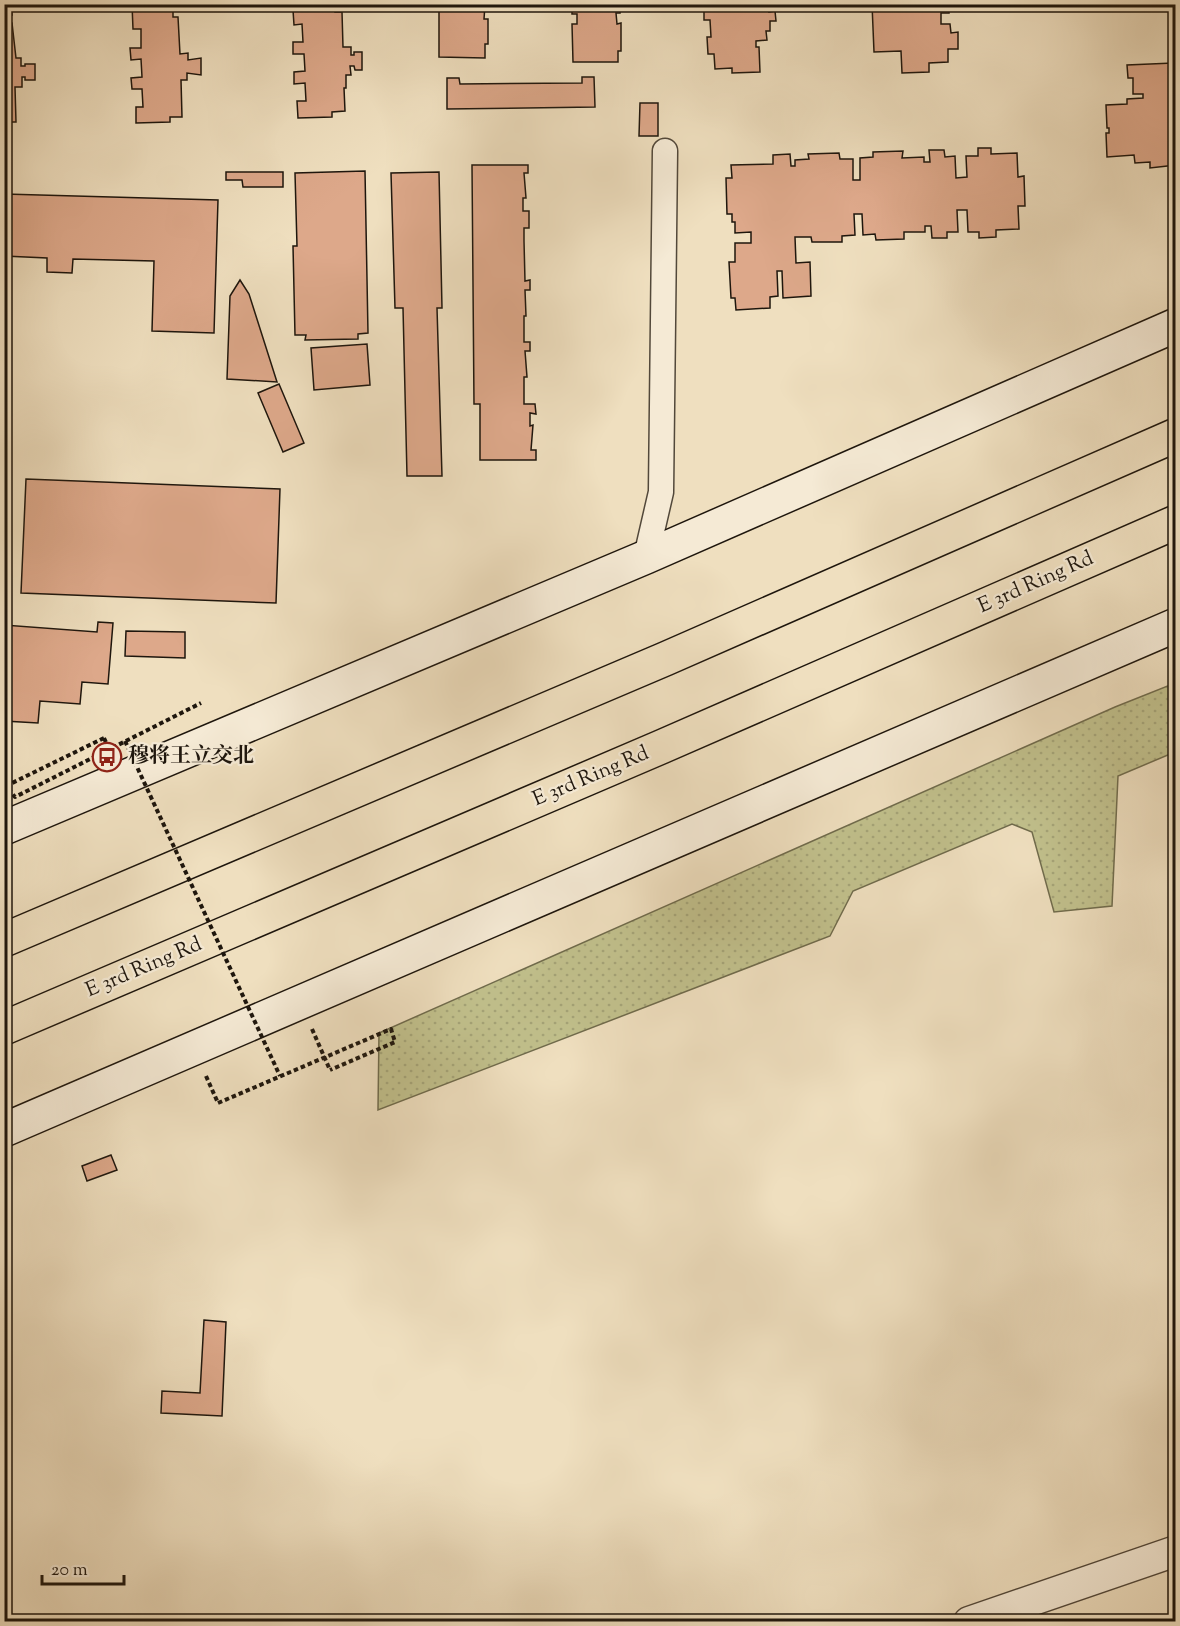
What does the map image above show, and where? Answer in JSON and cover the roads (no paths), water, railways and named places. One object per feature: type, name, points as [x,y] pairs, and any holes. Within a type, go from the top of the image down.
[{"type":"highway","points":[[4,940],[676,654],[1176,435]]},
{"type":"highway","name":"E 3rd Ring Rd","points":[[4,1028],[651,752],[1176,522]]},
{"type":"main road","points":[[4,828],[646,557],[1176,325]]},
{"type":"main road","points":[[4,1130],[1176,625]]},
{"type":"street","points":[[646,557],[660,492],[664,152]]},
{"type":"street","points":[[969,1622],[1176,1551]]},
{"type":"place","name":"穆将王立交北","points":[[107,757]]}]
